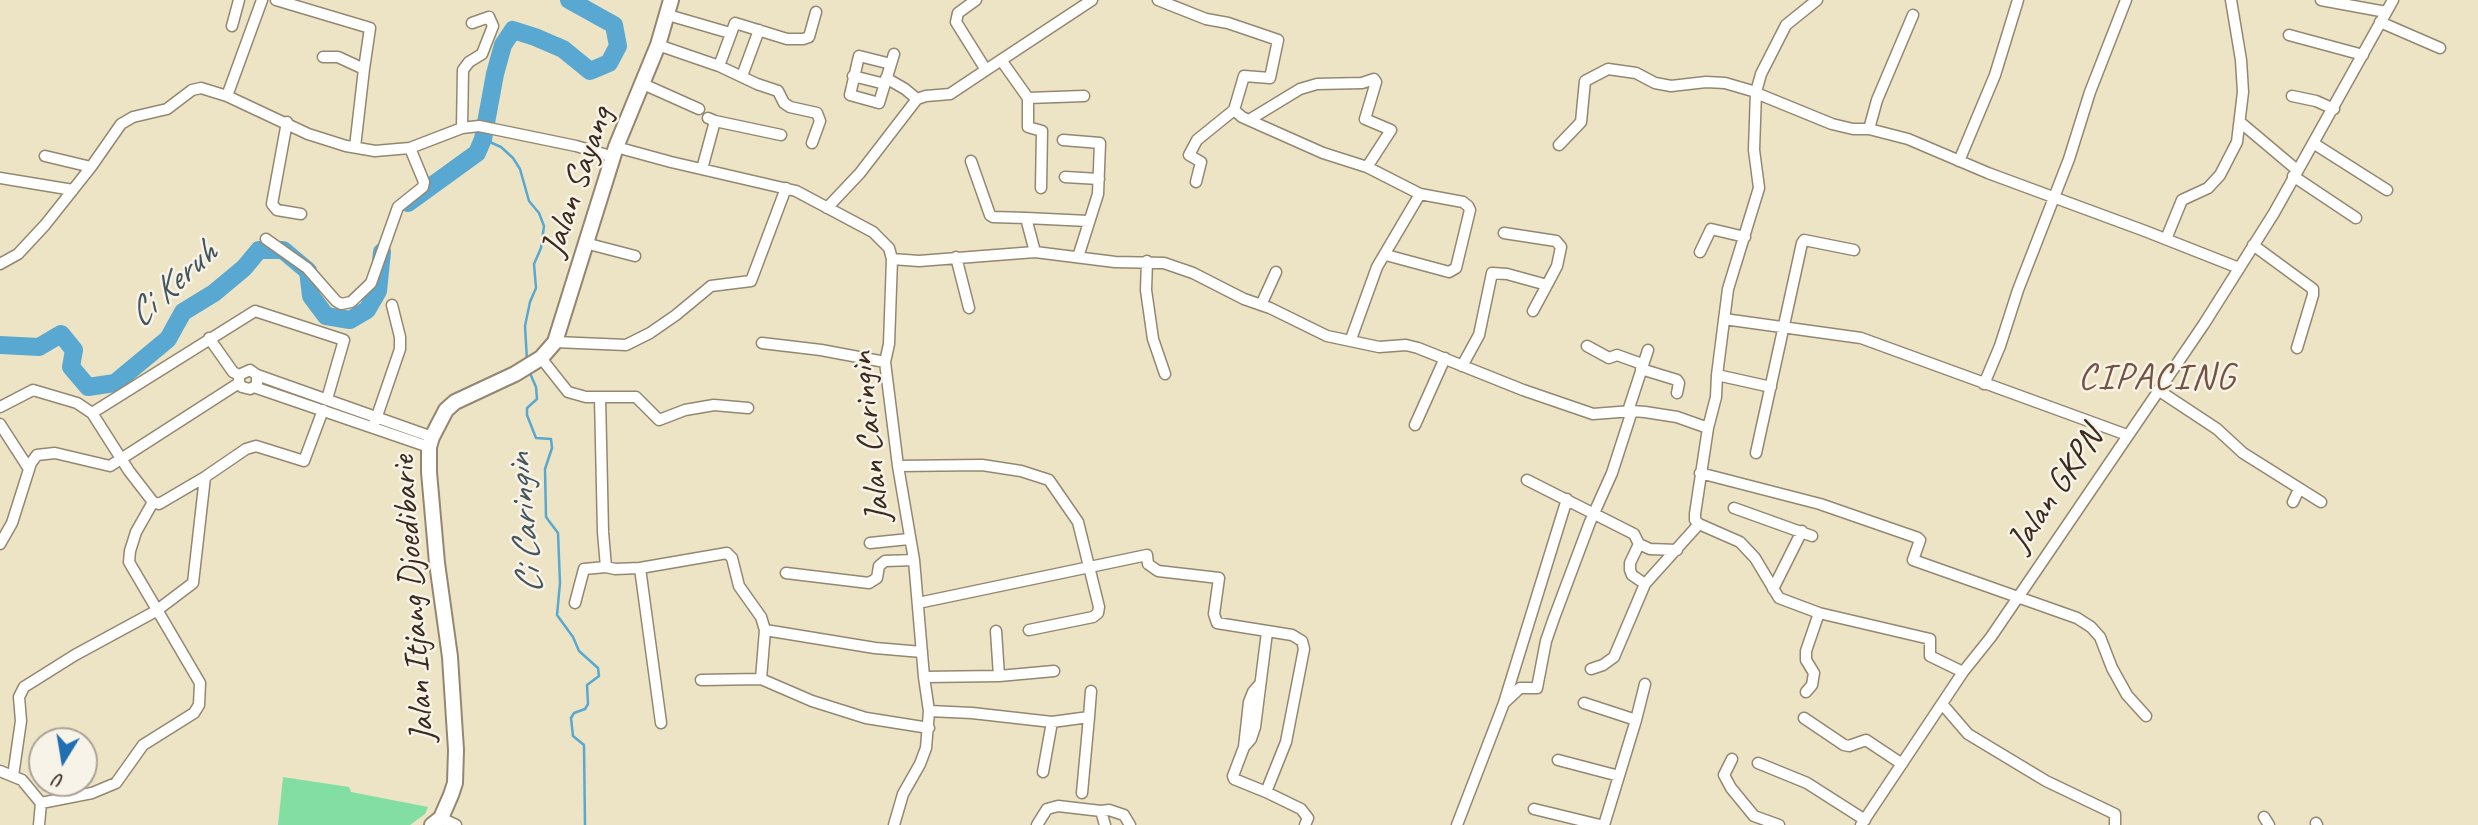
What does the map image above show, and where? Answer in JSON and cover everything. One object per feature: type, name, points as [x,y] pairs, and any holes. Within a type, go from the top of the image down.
[{"type":"main road","name":"Jalan Sayang","points":[[533,363],[555,342],[573,292],[584,243],[615,152],[658,46],[671,0]]},
{"type":"main road","name":"Jalan Itjang Djoedibarie","points":[[436,821],[455,783],[456,726],[437,563],[429,472],[431,442],[446,410],[455,402],[533,363]]},
{"type":"street","points":[[232,26],[239,0]]},
{"type":"street","points":[[227,96],[262,0]]},
{"type":"street","points":[[276,0],[370,28],[355,147]]},
{"type":"street","points":[[976,0],[958,13],[956,22],[986,70]]},
{"type":"street","points":[[827,208],[860,173],[916,99],[950,94],[1092,0]]},
{"type":"street","points":[[1158,0],[1206,19],[1228,23],[1278,40],[1270,78],[1244,76],[1234,110],[1196,140],[1189,153],[1201,162],[1196,182]]},
{"type":"street","points":[[1817,0],[1786,25],[1761,74],[1756,92],[1754,150],[1759,188],[1728,289],[1716,397],[1700,473],[1695,520],[1740,542],[1755,558],[1779,598],[1819,613],[1930,639],[1930,656],[1963,672]]},
{"type":"street","points":[[1959,161],[1995,75],[2018,0]]},
{"type":"street","points":[[1984,384],[2126,0]]},
{"type":"street","points":[[2165,239],[2182,200],[2208,188],[2220,175],[2237,142],[2243,92],[2241,60],[2231,0]]},
{"type":"street","points":[[2321,0],[2383,17],[2440,48]]},
{"type":"street","name":"Jalan GKPN","points":[[1863,822],[1963,672],[1992,637],[2239,268],[2334,109],[2393,0]]},
{"type":"street","points":[[719,66],[735,23],[787,39],[803,39],[809,37],[816,12]]},
{"type":"street","points":[[668,15],[730,33]]},
{"type":"street","points":[[1869,129],[1877,100],[1913,15]]},
{"type":"street","points":[[462,128],[463,70],[469,62],[482,54],[493,32],[489,17],[472,23]]},
{"type":"street","points":[[742,76],[759,30]]},
{"type":"street","points":[[2289,35],[2363,55]]},
{"type":"street","points":[[658,46],[719,66],[778,91],[784,103],[790,107],[817,113],[820,121],[812,142]]},
{"type":"street","points":[[860,51],[893,59],[886,81],[878,103],[851,96],[860,51]]},
{"type":"street","points":[[323,57],[338,58],[364,69]]},
{"type":"street","points":[[1001,60],[1028,98],[1028,127],[1042,131],[1041,188]]},
{"type":"street","points":[[1559,145],[1581,122],[1584,81],[1608,69],[1636,73],[1655,83],[1671,86],[1716,82],[1756,92],[1832,124],[1853,129],[1869,129],[1908,139],[2053,198],[2239,268]]},
{"type":"street","points":[[853,76],[886,81],[905,89],[916,99]]},
{"type":"street","points":[[1250,120],[1300,89],[1317,84],[1362,83],[1374,79],[1376,82],[1365,119],[1391,130],[1367,167]]},
{"type":"street","points":[[643,84],[699,109]]},
{"type":"street","points":[[0,264],[18,254],[45,225],[74,190],[121,124],[167,109],[192,90],[201,88],[227,96],[308,134],[355,147],[376,150],[410,148],[462,128],[479,126],[786,187],[881,238],[889,248],[892,259],[919,261],[1035,252],[1115,262],[1147,261],[1164,264],[1193,273],[1327,336],[1379,347],[1406,345],[1567,407],[1593,414],[1630,411],[1676,417],[1708,428]]},
{"type":"street","points":[[1028,98],[1084,96]]},
{"type":"street","points":[[2292,96],[2316,101],[2334,109]]},
{"type":"street","points":[[1234,110],[1323,153],[1367,167],[1420,194],[1463,202],[1468,206],[1456,268],[1449,272],[1386,255]]},
{"type":"street","points":[[702,169],[712,119],[781,135]]},
{"type":"street","points":[[287,122],[272,204],[277,210],[301,214]]},
{"type":"street","points":[[2240,122],[2295,173],[2356,218]]},
{"type":"street","points":[[1063,140],[1100,143],[1098,194],[1078,257]]},
{"type":"street","points":[[2314,143],[2387,190]]},
{"type":"street","points":[[266,239],[307,268],[336,301],[341,304],[351,302],[370,283],[398,208],[423,187],[424,182],[410,148]]},
{"type":"street","points":[[45,156],[91,167]]},
{"type":"street","points":[[971,161],[990,215],[998,218],[1088,221]]},
{"type":"street","points":[[1065,177],[1099,179]]},
{"type":"street","points":[[0,178],[74,190]]},
{"type":"street","points":[[555,342],[626,345],[676,315],[711,286],[751,281],[786,187]]},
{"type":"street","points":[[1351,340],[1377,267],[1420,194]]},
{"type":"street","points":[[1026,218],[1035,252]]},
{"type":"street","points":[[1700,252],[1711,229],[1745,237]]},
{"type":"street","points":[[1504,233],[1556,241],[1560,244],[1557,266],[1533,311]]},
{"type":"street","points":[[1756,453],[1802,243],[1804,240],[1854,250]]},
{"type":"street","points":[[584,243],[635,256]]},
{"type":"street","points":[[2253,245],[2313,289],[2297,348]]},
{"type":"street","points":[[956,257],[969,308]]},
{"type":"street","name":"Jalan Caringin","points":[[892,259],[889,344],[885,362],[898,466],[914,561],[923,677],[929,711],[926,748],[903,794],[894,825]]},
{"type":"street","points":[[1147,261],[1146,290],[1153,339],[1165,374]]},
{"type":"street","points":[[1261,305],[1276,272]]},
{"type":"street","points":[[1462,366],[1479,335],[1492,273],[1507,274],[1547,285]]},
{"type":"street","points":[[375,423],[400,349],[400,337],[392,305]]},
{"type":"street","points":[[92,413],[255,311],[343,338],[345,341],[327,399]]},
{"type":"street","points":[[1724,319],[1861,338],[2127,435]]},
{"type":"street","points":[[209,338],[246,389],[254,387],[431,442]]},
{"type":"street","points":[[762,342],[885,362]]},
{"type":"street","points":[[1587,346],[1609,358],[1617,355],[1677,380],[1677,393]]},
{"type":"street","points":[[1504,703],[1520,688],[1537,688],[1546,641],[1622,446],[1648,351]]},
{"type":"street","points":[[1415,425],[1445,358]]},
{"type":"street","points":[[533,363],[568,392],[600,397],[636,397],[660,420],[685,410],[714,405],[748,408]]},
{"type":"street","points":[[1,541],[12,523],[34,458],[41,453],[55,453],[107,466],[122,460],[239,379],[246,370],[327,399],[375,423]]},
{"type":"street","points":[[1717,374],[1772,387]]},
{"type":"street","points":[[254,387],[258,382],[257,375]]},
{"type":"street","points":[[0,407],[33,390],[77,403],[92,413],[122,460],[153,502],[159,505],[246,449],[256,446],[304,461],[323,410]]},
{"type":"street","points":[[2158,390],[2217,429],[2243,453],[2322,502]]},
{"type":"street","points":[[600,397],[606,567]]},
{"type":"street","points":[[0,424],[29,469]]},
{"type":"street","points":[[898,466],[982,465],[1021,471],[1049,480],[1078,522],[1099,607],[1098,613],[1093,617],[1029,630]]},
{"type":"street","points":[[1700,473],[1819,504],[1918,538],[1920,540],[1913,560],[2077,618],[2100,636],[2112,668],[2127,695],[2146,716]]},
{"type":"street","points":[[13,776],[21,721],[20,692],[75,655],[156,611],[193,583],[205,477]]},
{"type":"street","points":[[1527,480],[1634,534],[1639,544],[1650,549],[1677,550]]},
{"type":"street","points":[[2293,502],[2299,489]]},
{"type":"street","points":[[1457,825],[1504,703],[1567,499]]},
{"type":"street","points":[[41,803],[92,793],[116,783],[143,746],[194,713],[200,705],[200,683],[156,611],[129,557],[136,532],[153,502]]},
{"type":"street","points":[[1734,508],[1807,533],[1773,589]]},
{"type":"street","points":[[1591,669],[1614,657],[1645,584],[1699,524]]},
{"type":"street","points":[[870,543],[909,539]]},
{"type":"street","points":[[1639,544],[1630,563],[1630,570],[1632,575],[1645,584]]},
{"type":"street","points":[[575,603],[584,569],[640,568],[727,553],[733,558],[739,586],[761,617],[765,630],[761,679]]},
{"type":"street","points":[[918,603],[1147,555],[1147,564],[1158,571],[1219,578],[1214,614],[1217,622],[1297,637],[1302,641],[1304,649],[1286,741],[1266,792]]},
{"type":"street","points":[[786,573],[869,583],[877,578],[879,566],[885,561],[914,561]]},
{"type":"street","points":[[640,568],[661,723]]},
{"type":"street","points":[[1806,692],[1812,685],[1814,673],[1806,660],[1806,651],[1819,613]]},
{"type":"street","points":[[765,630],[875,648],[922,652]]},
{"type":"street","points":[[996,631],[999,676]]},
{"type":"street","points":[[1267,632],[1255,727],[1233,774],[1234,779],[1301,809],[1308,818],[1305,825]]},
{"type":"street","points":[[923,677],[999,676],[1054,671]]},
{"type":"street","points":[[701,680],[761,679],[812,701],[866,718],[929,728]]},
{"type":"street","points":[[1534,809],[1602,825],[1645,684]]},
{"type":"street","points":[[1082,793],[1091,691]]},
{"type":"street","points":[[1584,703],[1636,720]]},
{"type":"street","points":[[1943,705],[1968,734],[2046,781],[2115,814],[2115,825]]},
{"type":"street","points":[[929,711],[1052,722],[1089,717]]},
{"type":"street","points":[[1804,718],[1844,745],[1866,740],[1902,764]]},
{"type":"street","points":[[1043,772],[1052,722]]},
{"type":"street","points":[[1732,759],[1724,775],[1731,788],[1754,816],[1779,825]]},
{"type":"street","points":[[1558,760],[1619,776]]},
{"type":"street","points":[[1758,763],[1807,783],[1863,822]]},
{"type":"street","points":[[0,771],[28,786],[41,803],[39,825]]},
{"type":"street","points":[[1037,825],[1046,809],[1053,807],[1118,812],[1124,815],[1130,825]]},
{"type":"street","points":[[1101,811],[1105,825]]},
{"type":"street","points":[[436,821],[456,825]]},
{"type":"green space","points":[[283,777],[349,787],[351,792],[428,807],[425,814],[410,825],[278,825]]},
{"type":"waterway","name":"Ci Keruh","points":[[408,203],[477,153],[483,139],[503,45],[513,30],[563,49],[590,71],[609,63],[618,46],[614,25],[569,0]]},
{"type":"waterway","name":"Ci Caringin","points":[[483,139],[501,147],[513,158],[520,169],[529,201],[539,213],[544,226],[541,248],[534,264],[536,288],[525,326],[527,361]]},
{"type":"waterway","name":"Ci Keruh","points":[[0,345],[39,347],[61,334],[74,350],[71,367],[88,387],[115,383],[168,339],[183,312],[214,293],[244,268],[259,250],[283,250],[308,271],[311,296],[326,316],[350,320],[367,310],[378,291],[382,252]]},
{"type":"waterway","name":"Ci Caringin","points":[[529,371],[536,387],[537,399],[527,408],[527,415],[536,438],[551,439],[552,448],[545,469],[546,517],[558,533],[560,583],[557,615],[573,637],[579,651],[598,668],[599,676],[587,685],[588,704],[585,709],[574,713],[571,718],[573,736],[584,745],[585,825]]},
{"type":"district","name":"CIPACING","points":[[2157,378]]}]
